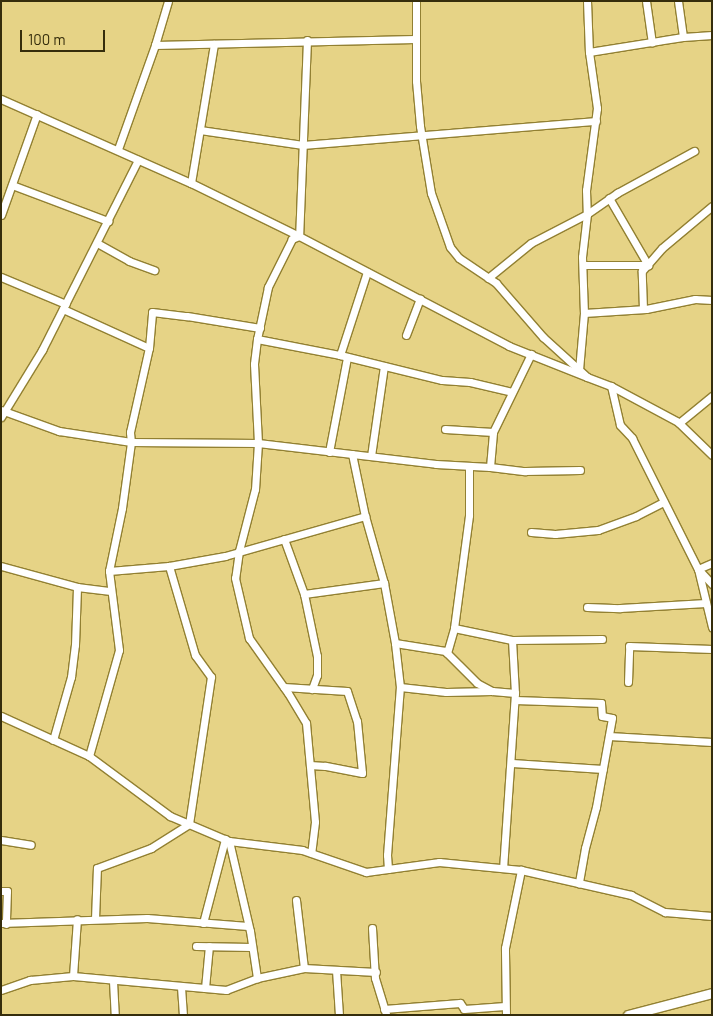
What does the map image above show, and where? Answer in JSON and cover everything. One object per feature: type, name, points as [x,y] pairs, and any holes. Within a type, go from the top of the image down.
[{"type":"street","points":[[118,149],[155,45],[168,1]]},
{"type":"street","points":[[416,1],[415,39],[422,134],[432,193],[450,248],[459,258],[496,283],[543,337],[587,377]]},
{"type":"street","points":[[579,370],[584,313],[583,265],[587,214],[586,190],[597,108],[590,52],[588,1]]},
{"type":"street","points":[[646,1],[652,43]]},
{"type":"street","points":[[678,1],[683,37]]},
{"type":"street","points":[[590,52],[683,37],[712,35]]},
{"type":"street","points":[[155,45],[306,40],[415,39]]},
{"type":"street","points":[[299,236],[304,145],[306,40]]},
{"type":"street","points":[[191,183],[214,44]]},
{"type":"street","points":[[1,99],[118,149],[138,160],[191,183],[299,236],[509,346],[611,386],[679,423],[712,456]]},
{"type":"street","points":[[1,215],[37,114]]},
{"type":"street","points":[[200,130],[304,145],[596,121]]},
{"type":"street","points":[[488,278],[531,243],[587,214],[609,198],[694,151]]},
{"type":"street","points":[[138,160],[42,350],[2,413],[59,431],[131,442],[258,444],[469,466],[525,470],[580,470]]},
{"type":"street","points":[[12,185],[108,221]]},
{"type":"street","points":[[609,198],[648,265]]},
{"type":"street","points":[[643,309],[642,271],[662,248],[712,206]]},
{"type":"street","points":[[299,236],[292,239],[268,287],[257,339],[254,364],[258,444],[255,489],[239,551],[236,578],[249,638],[284,687],[306,723],[315,822],[311,853]]},
{"type":"street","points":[[97,243],[129,261],[154,270]]},
{"type":"street","points":[[583,265],[648,265]]},
{"type":"street","points":[[329,452],[344,356],[367,272]]},
{"type":"street","points":[[1,277],[149,348]]},
{"type":"street","points":[[584,313],[643,309],[695,299],[712,300]]},
{"type":"street","points":[[406,334],[420,300]]},
{"type":"street","points":[[89,756],[118,650],[109,570],[122,508],[131,442],[130,432],[149,348],[152,312],[260,328]]},
{"type":"street","points":[[257,339],[344,356],[442,380],[470,382],[512,392]]},
{"type":"street","points":[[490,467],[493,432],[531,354]]},
{"type":"street","points":[[371,456],[384,366]]},
{"type":"street","points":[[611,386],[620,425],[632,438],[698,569],[712,627]]},
{"type":"street","points":[[679,423],[712,396]]},
{"type":"street","points":[[445,429],[493,432]]},
{"type":"street","points":[[352,454],[365,516],[384,583],[395,643],[400,687],[387,855],[388,869]]},
{"type":"street","points":[[447,653],[454,628],[469,515],[469,466]]},
{"type":"street","points":[[531,532],[556,534],[598,530],[636,516],[664,502]]},
{"type":"street","points":[[109,570],[169,566],[225,556],[365,516]]},
{"type":"street","points":[[284,539],[304,594],[318,664],[312,689]]},
{"type":"street","points":[[698,569],[712,563]]},
{"type":"street","points":[[1,566],[77,587],[111,591]]},
{"type":"street","points":[[95,919],[96,868],[151,848],[189,824],[211,676],[195,655],[169,566]]},
{"type":"street","points":[[698,569],[712,584]]},
{"type":"street","points":[[304,594],[384,583]]},
{"type":"street","points":[[52,740],[71,677],[75,645],[77,587]]},
{"type":"street","points":[[587,607],[620,608],[706,603]]},
{"type":"street","points":[[454,628],[512,640],[602,639]]},
{"type":"street","points":[[503,867],[512,763],[515,697],[512,640]]},
{"type":"street","points":[[395,643],[447,653],[477,683],[492,691],[515,697],[601,703],[602,716],[612,718],[604,769],[584,848],[579,883]]},
{"type":"street","points":[[628,682],[629,646],[712,649]]},
{"type":"street","points":[[284,687],[347,691],[357,721],[362,773],[325,766],[310,766]]},
{"type":"street","points":[[400,687],[446,692],[492,691]]},
{"type":"street","points":[[1,716],[89,756],[170,816],[227,840],[311,853],[366,872],[439,862],[503,867],[631,895],[665,912],[712,916]]},
{"type":"street","points":[[609,736],[712,742]]},
{"type":"street","points":[[512,763],[604,769]]},
{"type":"street","points":[[1,840],[31,845]]},
{"type":"street","points":[[202,923],[227,840]]},
{"type":"street","points":[[227,840],[248,926],[257,978]]},
{"type":"street","points":[[506,1015],[505,948],[521,870]]},
{"type":"street","points":[[1,890],[8,891],[3,924],[77,919],[147,918],[248,926]]},
{"type":"street","points":[[296,900],[304,968]]},
{"type":"street","points":[[73,976],[77,919]]},
{"type":"street","points":[[372,928],[376,972],[385,1012],[460,1003],[464,1009],[505,1006]]},
{"type":"street","points":[[196,946],[251,947]]},
{"type":"street","points":[[205,988],[209,946]]},
{"type":"street","points":[[1,990],[30,980],[73,976],[113,982],[226,990],[257,978],[304,968],[376,972]]},
{"type":"street","points":[[336,970],[339,1015]]},
{"type":"street","points":[[113,982],[115,1015]]},
{"type":"street","points":[[181,986],[182,1015]]},
{"type":"street","points":[[628,1015],[712,993]]}]
